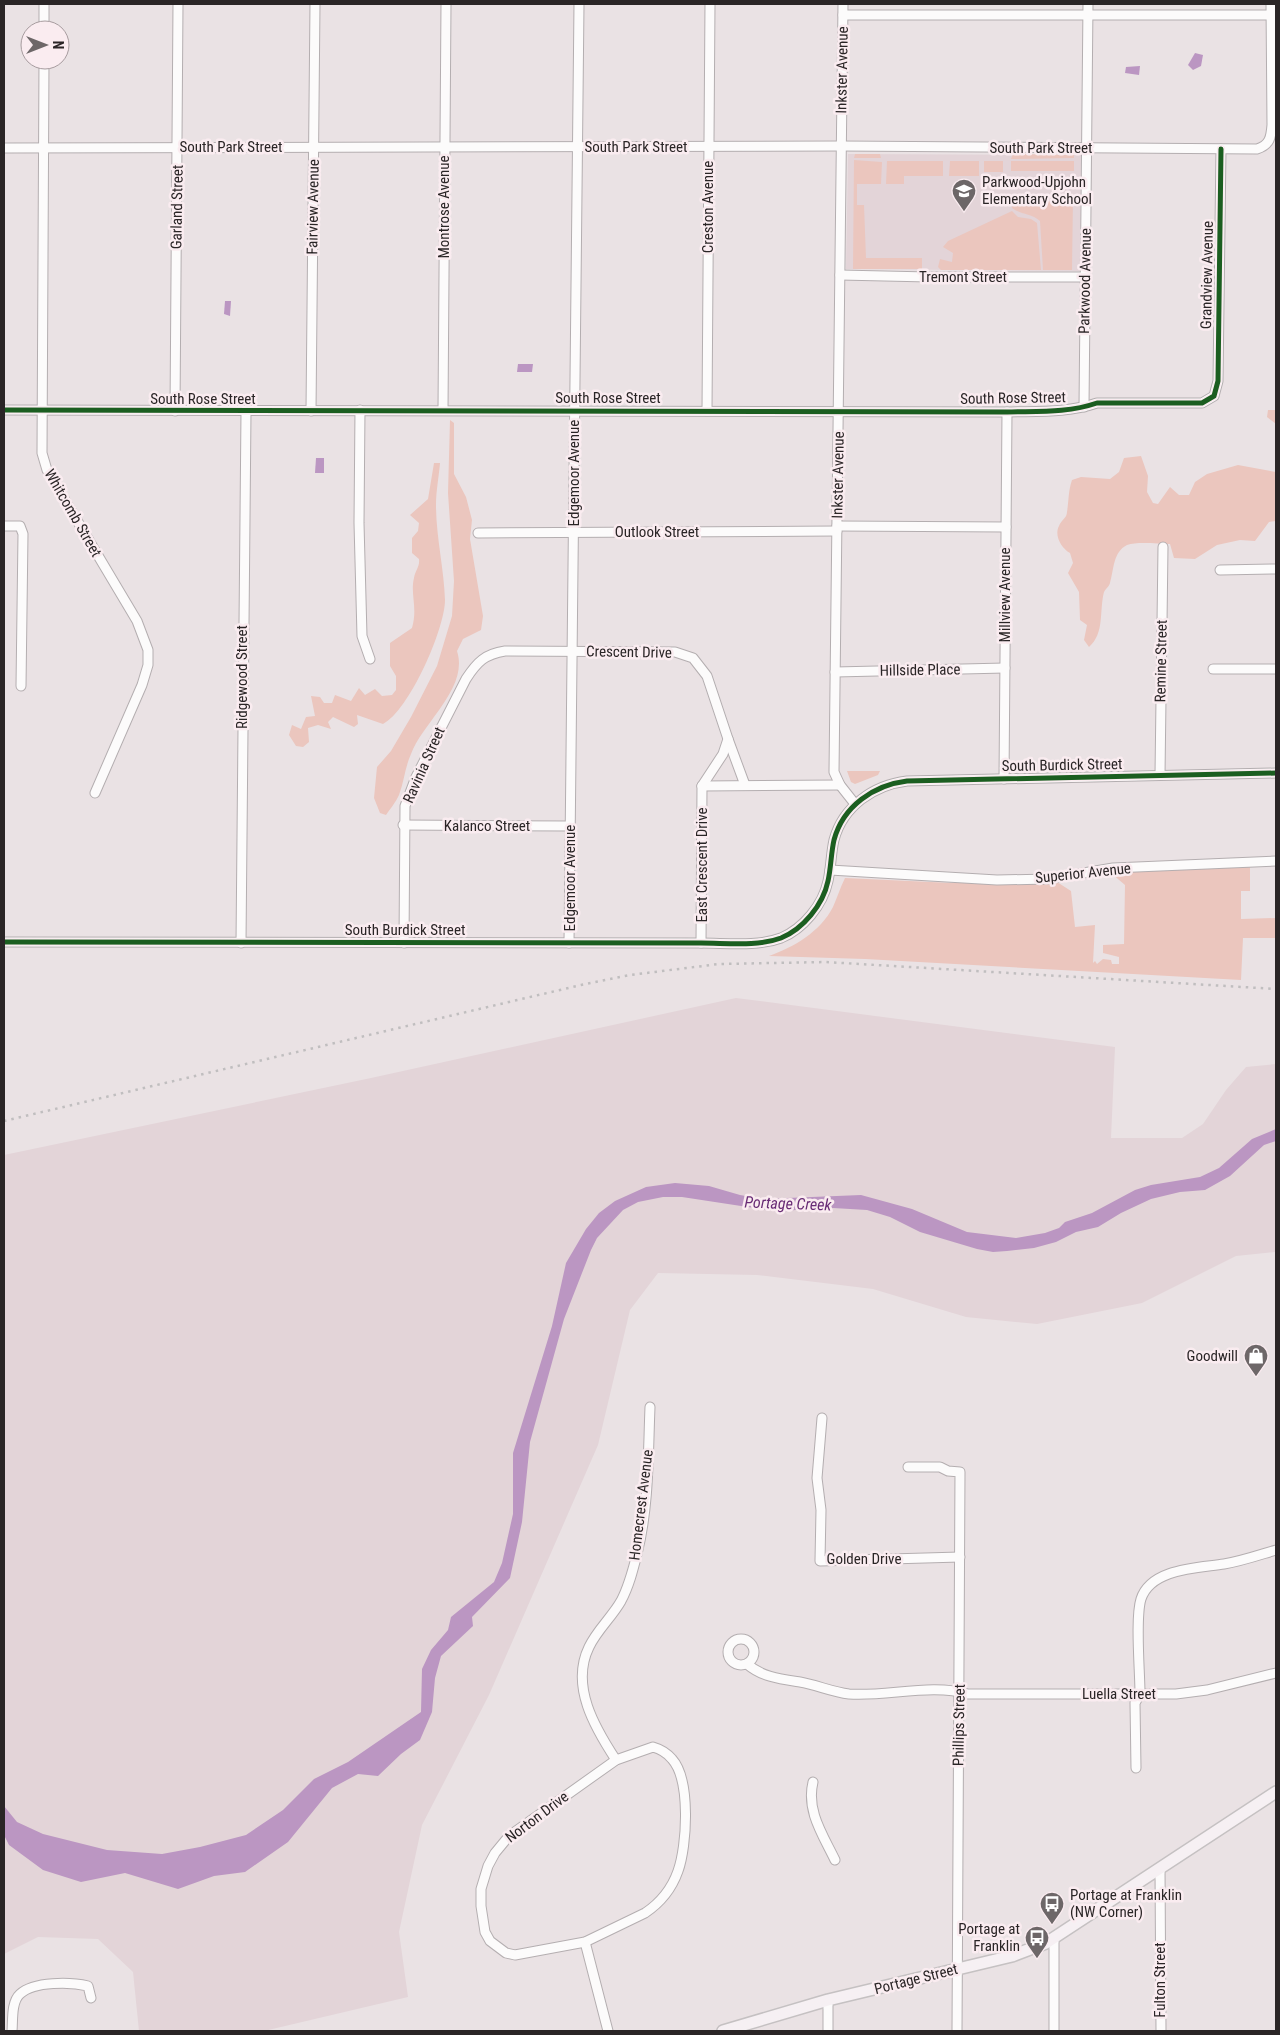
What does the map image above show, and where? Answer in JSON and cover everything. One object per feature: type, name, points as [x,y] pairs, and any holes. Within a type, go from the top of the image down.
[{"type":"main road","name":"Portage Street","points":[[723,2031],[828,2000],[1012,1956],[1054,1938],[1276,1792]]},
{"type":"street","points":[[44,4],[44,20]]},
{"type":"street","name":"Garland Street","points":[[175,411],[178,4]]},
{"type":"street","name":"Fairview Avenue","points":[[311,410],[315,4]]},
{"type":"street","name":"Montrose Avenue","points":[[443,410],[446,4]]},
{"type":"street","name":"Edgemoor Avenue","points":[[569,943],[579,4]]},
{"type":"street","name":"Creston Avenue","points":[[707,411],[710,4]]},
{"type":"street","name":"Inkster Avenue","points":[[843,4],[834,772],[840,785],[855,804]]},
{"type":"street","name":"Parkwood Avenue","points":[[1084,407],[1088,4]]},
{"type":"street","points":[[843,16],[1274,15],[1271,4]]},
{"type":"street","name":"South Park Street","points":[[4,148],[178,146],[578,148],[841,146],[1257,149],[1266,145],[1271,135],[1274,15]]},
{"type":"street","name":"Whitcomb Street","points":[[44,70],[42,453],[47,470],[137,621],[148,650],[148,665],[142,685],[95,793]]},
{"type":"street","name":"Grandview Avenue","points":[[1211,399],[1217,391],[1218,381],[1221,149]]},
{"type":"street","name":"Tremont Street","points":[[840,275],[1086,277]]},
{"type":"street","name":"South Rose Street","points":[[4,410],[246,412],[311,410],[1007,412],[1059,411],[1084,407],[1098,402],[1202,403],[1211,399]]},
{"type":"street","points":[[360,410],[359,523],[362,636],[370,660]]},
{"type":"street","name":"Ridgewood Street","points":[[241,943],[246,412]]},
{"type":"street","name":"Millview Avenue","points":[[1004,779],[1007,412]]},
{"type":"street","points":[[4,526],[20,526],[23,534],[21,686]]},
{"type":"street","name":"Outlook Street","points":[[478,533],[1006,527]]},
{"type":"street","name":"Remine Street","points":[[1160,776],[1163,547]]},
{"type":"street","points":[[1220,570],[1276,569]]},
{"type":"street","name":"Crescent Drive","points":[[481,658],[488,654],[505,651],[675,652],[693,658],[707,676],[745,785]]},
{"type":"street","name":"Ravinia Street","points":[[404,943],[403,825],[405,806],[416,777],[466,678],[481,658]]},
{"type":"street","name":"Hillside Place","points":[[835,672],[1005,668]]},
{"type":"street","points":[[1213,669],[1276,668]]},
{"type":"street","points":[[702,786],[723,754],[728,739]]},
{"type":"street","name":"South Burdick Street","points":[[855,804],[867,794],[894,783],[1276,774]]},
{"type":"street","points":[[702,786],[840,785]]},
{"type":"street","name":"East Crescent Drive","points":[[701,943],[702,786]]},
{"type":"street","points":[[830,870],[838,830],[855,804]]},
{"type":"street","name":"Kalanco Street","points":[[403,825],[570,826]]},
{"type":"street","name":"Superior Avenue","points":[[830,870],[997,880],[1048,879],[1113,868],[1276,861]]},
{"type":"street","name":"South Burdick Street","points":[[4,942],[701,943],[769,941],[784,937],[802,924],[820,902],[828,883],[830,870]]},
{"type":"street","name":"Homecrest Avenue","points":[[616,1760],[591,1718],[583,1687],[583,1669],[588,1648],[620,1602],[629,1582],[638,1552],[648,1474],[650,1407]]},
{"type":"street","name":"Golden Drive","points":[[822,1418],[817,1478],[821,1510],[820,1560],[960,1557]]},
{"type":"street","name":"Phillips Street","points":[[908,1467],[940,1467],[948,1471],[960,1472],[957,2031]]},
{"type":"street","points":[[1136,1768],[1135,1703],[1140,1694],[1139,1610],[1145,1589],[1152,1583],[1177,1571],[1225,1564],[1276,1550]]},
{"type":"street","points":[[747,1664],[757,1673],[813,1684],[849,1694],[959,1691]]},
{"type":"street","name":"Luella Street","points":[[959,1691],[968,1694],[1140,1694],[1207,1690],[1276,1673]]},
{"type":"street","points":[[608,2031],[585,1942],[628,1922],[654,1907],[674,1882],[682,1856],[684,1824],[683,1780],[672,1758],[653,1747],[616,1760]]},
{"type":"street","name":"Norton Drive","points":[[585,1942],[515,1955],[506,1953],[490,1941],[485,1932],[480,1906],[481,1889],[495,1853],[509,1836],[616,1760]]},
{"type":"street","points":[[813,1782],[812,1809],[836,1860]]},
{"type":"street","name":"Fulton Street","points":[[1160,1868],[1161,2031]]},
{"type":"street","points":[[1054,1938],[1054,2031]]},
{"type":"street","points":[[12,2031],[13,2016],[19,1994],[70,1982],[88,1986],[91,1998]]},
{"type":"street","points":[[828,2000],[828,2031]]},
{"type":"shaded area","name":"Parkwood-Upjohn Elementary School","points":[[848,154],[1081,155],[1080,271],[846,269]]},
{"type":"shaded area","points":[[855,154],[880,154],[881,158],[854,158]]},
{"type":"shaded area","points":[[1013,154],[1074,155],[1074,158],[1011,159]]},
{"type":"shaded area","points":[[854,160],[882,162],[881,184],[857,184],[857,205],[864,205],[866,258],[922,258],[922,269],[853,269]]},
{"type":"shaded area","points":[[887,161],[943,161],[943,176],[904,176],[904,184],[886,184]]},
{"type":"shaded area","points":[[950,161],[979,161],[979,176],[949,176]]},
{"type":"shaded area","points":[[984,161],[1003,161],[1003,172],[984,172]]},
{"type":"shaded area","points":[[1011,161],[1074,161],[1074,171],[1011,171]]},
{"type":"shaded area","points":[[1052,197],[1073,197],[1072,270],[1043,270],[1040,221],[1012,208],[1015,199],[1051,201]]},
{"type":"shaded area","points":[[1012,211],[1018,217],[1031,219],[1037,223],[1041,270],[941,270],[938,267],[940,259],[952,262],[953,253],[943,247],[948,241]]},
{"type":"shaded area","points":[[1268,410],[1276,410],[1276,424],[1267,417]]},
{"type":"shaded area","points":[[450,420],[454,423],[454,474],[466,497],[472,520],[470,539],[483,616],[481,630],[463,639],[457,651],[459,665],[457,678],[443,704],[417,742],[409,759],[399,795],[386,815],[380,813],[374,798],[377,767],[391,751],[437,666],[452,616],[454,581],[448,493]]},
{"type":"shaded area","points":[[1141,456],[1148,476],[1147,492],[1153,503],[1158,504],[1170,487],[1179,495],[1189,495],[1195,482],[1207,474],[1238,465],[1276,472],[1276,521],[1269,522],[1255,541],[1240,540],[1217,545],[1195,559],[1174,558],[1170,544],[1137,543],[1122,548],[1115,561],[1110,584],[1104,592],[1101,621],[1097,635],[1089,647],[1084,640],[1087,625],[1080,620],[1079,592],[1068,573],[1073,563],[1070,553],[1059,541],[1057,533],[1060,524],[1067,514],[1072,480],[1081,477],[1110,479],[1119,472],[1124,458]]},
{"type":"shaded area","points":[[434,463],[440,463],[436,494],[436,517],[445,600],[439,630],[424,668],[404,703],[383,724],[357,715],[358,724],[354,727],[333,717],[328,722],[331,729],[318,725],[308,728],[309,742],[303,747],[296,746],[289,735],[292,725],[301,729],[306,717],[315,716],[311,696],[320,697],[324,703],[332,703],[335,695],[351,701],[359,688],[365,695],[375,689],[382,696],[392,695],[396,690],[396,676],[390,666],[390,643],[412,628],[414,620],[413,584],[419,562],[419,559],[412,553],[412,538],[418,531],[419,523],[410,515],[428,499]]},
{"type":"shaded area","points":[[847,771],[880,771],[878,775],[855,784],[851,782]]},
{"type":"shaded area","points":[[1250,865],[1250,891],[1241,891],[1241,919],[1276,918],[1276,938],[1243,938],[1241,980],[865,959],[769,956],[806,938],[821,924],[833,907],[845,878],[952,883],[1057,882],[1071,891],[1075,927],[1095,925],[1093,963],[1095,961],[1097,964],[1103,959],[1111,960],[1112,964],[1119,964],[1119,957],[1103,953],[1103,945],[1124,944],[1125,885],[1112,874],[1112,871]]},
{"type":"shaded area","points":[[736,998],[1115,1047],[1111,1138],[1182,1138],[1203,1124],[1226,1090],[1246,1067],[1276,1064],[1275,1252],[1236,1256],[1142,1303],[1037,1324],[966,1317],[873,1289],[757,1275],[658,1273],[630,1310],[598,1445],[489,1695],[422,1825],[399,1932],[408,1997],[264,2031],[139,2031],[133,1972],[98,1939],[38,1937],[4,1954],[4,1155],[371,1078]]},
{"type":"water","points":[[1195,53],[1203,55],[1201,66],[1193,70],[1188,65]]},
{"type":"water","points":[[1140,66],[1139,75],[1125,73],[1126,67]]},
{"type":"water","points":[[225,301],[231,301],[230,316],[224,314]]},
{"type":"water","points":[[518,364],[533,364],[532,372],[517,372]]},
{"type":"water","points":[[316,458],[324,458],[324,473],[315,473]]},
{"type":"water","name":"Portage Creek","points":[[1276,1129],[1276,1141],[1264,1145],[1230,1176],[1205,1190],[1180,1192],[1151,1199],[1121,1213],[1098,1227],[1076,1232],[1056,1242],[1034,1248],[993,1252],[977,1249],[920,1232],[890,1217],[867,1210],[833,1208],[822,1210],[810,1208],[780,1212],[682,1197],[663,1197],[638,1202],[623,1210],[597,1238],[564,1319],[530,1442],[522,1522],[510,1578],[472,1617],[473,1626],[441,1656],[435,1678],[432,1712],[420,1740],[401,1754],[378,1776],[358,1774],[332,1788],[288,1842],[245,1872],[214,1876],[178,1889],[125,1873],[81,1882],[43,1870],[9,1845],[4,1835],[4,1806],[17,1822],[43,1834],[107,1850],[162,1854],[200,1847],[246,1835],[283,1810],[314,1779],[348,1762],[421,1712],[422,1669],[431,1650],[448,1630],[451,1617],[494,1582],[502,1563],[513,1514],[513,1453],[552,1326],[566,1263],[586,1229],[599,1213],[615,1201],[646,1187],[675,1183],[709,1186],[763,1199],[861,1195],[912,1209],[967,1232],[1016,1238],[1045,1233],[1059,1228],[1065,1222],[1092,1213],[1135,1190],[1151,1185],[1200,1177],[1219,1168],[1252,1139]]},
{"type":"railway","points":[[4,1121],[581,985],[630,975],[719,964],[826,962],[1276,989]]},
{"type":"cycle path","points":[[4,410],[1007,412],[1064,410],[1097,403],[1202,403],[1214,396],[1218,381],[1221,149]]},
{"type":"cycle path","points":[[4,942],[762,943],[789,934],[811,915],[822,899],[825,890],[838,828],[852,807],[862,799],[872,792],[895,783],[907,781],[1276,773]]},
{"type":"place","name":"Parkwood-Upjohn Elementary School","points":[[964,212]]},
{"type":"place","name":"Goodwill","points":[[1256,1377]]},
{"type":"place","name":"Portage at Franklin (NW Corner)","points":[[1052,1925]]},
{"type":"place","name":"Portage at Franklin","points":[[1037,1959]]}]
